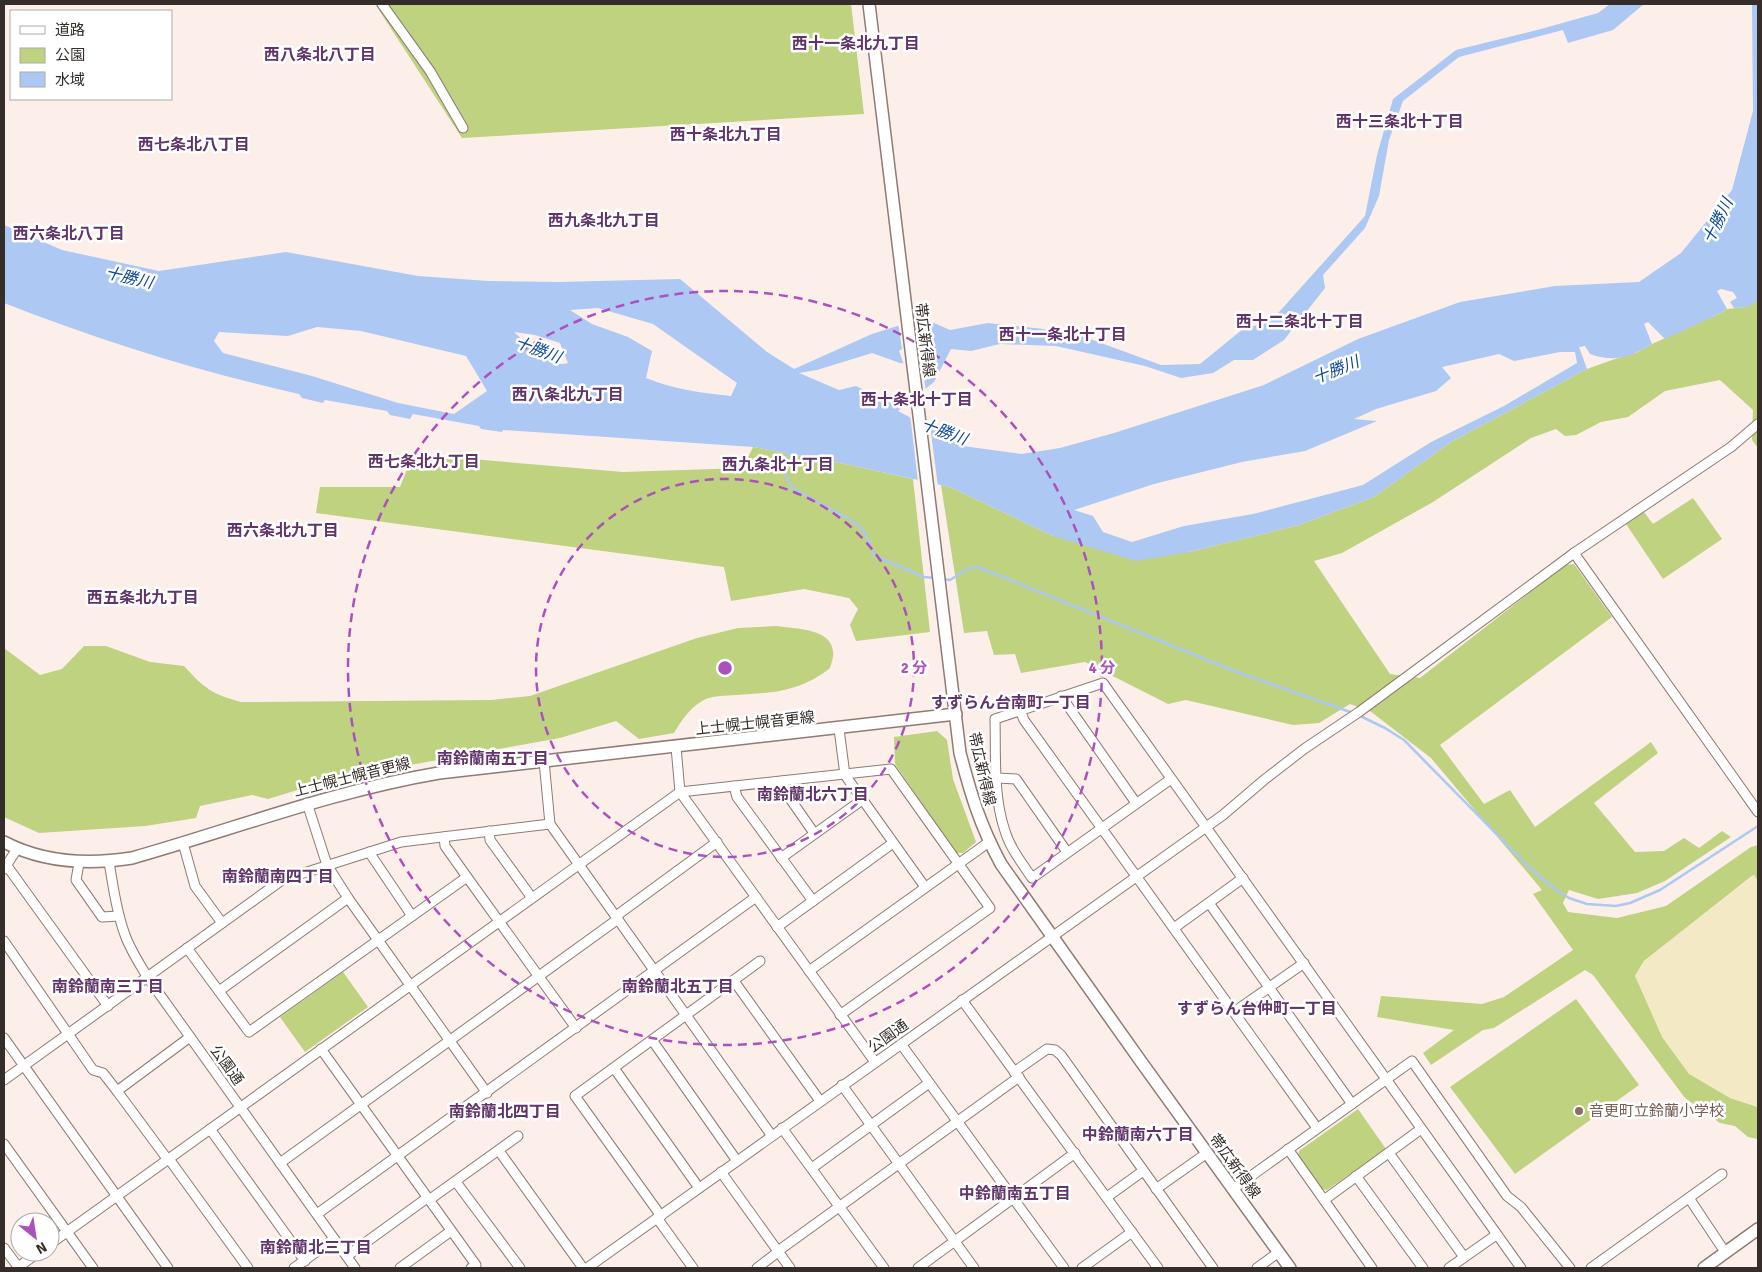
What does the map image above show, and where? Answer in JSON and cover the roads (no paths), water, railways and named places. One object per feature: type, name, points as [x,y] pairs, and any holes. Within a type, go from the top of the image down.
[{"type":"main road","name":"帯広新得線","points":[[869,4],[960,753],[972,800],[989,842],[1001,864],[1290,1268]]},
{"type":"main road","name":"上士幌士幌音更線","points":[[4,842],[17,849],[56,860],[79,863],[109,862],[132,858],[183,843],[307,803],[401,779],[439,773],[839,729],[956,714]]},
{"type":"main road","points":[[1704,1268],[1758,1229]]},
{"type":"street","points":[[382,4],[430,71],[463,128]]},
{"type":"street","name":"公園通","points":[[588,1268],[601,1264],[659,1217],[1206,827],[1304,749],[1359,712],[1574,553],[1731,447],[1758,424]]},
{"type":"street","points":[[1574,553],[1758,812]]},
{"type":"street","points":[[1171,779],[1032,878],[1012,848],[1005,832],[998,802],[995,719],[1103,683],[1521,1268]]},
{"type":"street","points":[[1061,696],[1136,803]]},
{"type":"street","points":[[1020,710],[1024,720],[1317,1128]]},
{"type":"street","points":[[839,729],[844,775],[925,887]]},
{"type":"street","points":[[676,747],[680,792],[874,1062]]},
{"type":"street","points":[[544,761],[550,824],[772,1136]]},
{"type":"street","points":[[60,1237],[680,792],[891,769],[959,863],[990,908],[840,1015]]},
{"type":"street","points":[[997,778],[1016,780],[1067,852]]},
{"type":"street","points":[[783,780],[784,790],[814,834]]},
{"type":"street","points":[[734,786],[737,797],[813,901]]},
{"type":"street","points":[[781,858],[862,800]]},
{"type":"street","points":[[307,803],[327,865],[449,1042],[487,1093]]},
{"type":"street","points":[[4,1080],[282,880],[401,842],[550,824]]},
{"type":"street","points":[[489,831],[490,840],[532,898]]},
{"type":"street","points":[[444,837],[445,846],[576,1028]]},
{"type":"street","points":[[280,1162],[538,977],[717,842]]},
{"type":"street","points":[[808,971],[989,842]]},
{"type":"street","points":[[183,843],[195,886],[222,923]]},
{"type":"street","points":[[777,927],[893,843]]},
{"type":"street","points":[[17,849],[5,867],[108,1006]]},
{"type":"street","points":[[369,852],[412,916]]},
{"type":"street","name":"公園通","points":[[109,862],[119,916],[132,951],[148,978],[355,1268]]},
{"type":"street","points":[[79,863],[76,880],[102,917],[119,916]]},
{"type":"street","points":[[187,948],[249,1032],[467,877]]},
{"type":"street","points":[[1174,928],[1243,878]]},
{"type":"street","points":[[219,991],[348,898]]},
{"type":"street","points":[[317,1214],[756,898]]},
{"type":"street","points":[[1209,903],[1352,1104]]},
{"type":"street","points":[[4,941],[93,1070],[103,1073],[248,1268]]},
{"type":"street","points":[[693,1268],[575,1096],[760,961]]},
{"type":"street","points":[[1234,1012],[1304,963]]},
{"type":"street","points":[[734,980],[820,1101]]},
{"type":"street","points":[[962,1000],[1158,1268]]},
{"type":"street","points":[[117,1091],[190,1037]]},
{"type":"street","points":[[4,1038],[168,1268]]},
{"type":"street","points":[[652,1040],[737,1161]]},
{"type":"street","points":[[901,1044],[1064,1268]]},
{"type":"street","points":[[320,1049],[476,1265],[471,1268]]},
{"type":"street","points":[[757,1268],[838,1207],[957,1122],[1047,1049],[1055,1050],[1061,1055],[1212,1268]]},
{"type":"street","points":[[1234,1189],[1412,1061],[1507,1196],[1521,1207],[1570,1268]]},
{"type":"street","points":[[614,1068],[699,1188]]},
{"type":"street","points":[[812,1168],[930,1083]]},
{"type":"street","points":[[842,1085],[974,1268]]},
{"type":"street","points":[[782,1128],[884,1268]]},
{"type":"street","points":[[1324,1200],[1421,1129]]},
{"type":"street","points":[[210,1130],[305,1261]]},
{"type":"street","points":[[347,1256],[428,1199],[456,1182],[518,1136]]},
{"type":"street","points":[[4,1144],[93,1268]]},
{"type":"street","points":[[1288,1149],[1372,1268]]},
{"type":"street","points":[[499,1151],[583,1268]]},
{"type":"street","points":[[918,1268],[1075,1153]]},
{"type":"street","points":[[1156,1189],[1207,1153]]},
{"type":"street","points":[[1389,1153],[1464,1257]]},
{"type":"street","points":[[1107,1197],[1144,1171]]},
{"type":"street","points":[[721,1172],[790,1268]]},
{"type":"street","points":[[1591,1268],[1722,1174]]},
{"type":"street","points":[[1356,1176],[1423,1268]]},
{"type":"street","points":[[456,1182],[520,1268]]},
{"type":"street","points":[[1689,1198],[1725,1252]]},
{"type":"street","points":[[400,1268],[451,1231]]},
{"type":"street","points":[[1082,1268],[1132,1232]]},
{"type":"street","points":[[1449,1268],[1496,1235]]},
{"type":"street","points":[[294,1268],[334,1239]]},
{"type":"street","points":[[4,1248],[18,1268]]},
{"type":"street","points":[[1256,1268],[1279,1252]]},
{"type":"water","name":"十勝川","points":[[1610,4],[1644,4],[1613,30],[1568,43],[1563,30],[1459,57],[1403,101],[1389,140],[1379,196],[1365,228],[1323,275],[1325,288],[1284,340],[1253,360],[1234,360],[1213,373],[1181,378],[1145,366],[1056,346],[1000,344],[971,351],[951,349],[934,382],[898,411],[963,446],[1022,454],[1060,448],[1114,433],[1264,385],[1358,339],[1460,302],[1555,286],[1639,282],[1681,253],[1732,190],[1753,111],[1752,4],[1758,4],[1758,300],[1748,307],[1734,308],[1730,302],[1737,298],[1733,292],[1721,289],[1717,291],[1727,309],[1665,339],[1648,322],[1644,324],[1652,344],[1622,357],[1599,357],[1590,354],[1585,346],[1579,347],[1587,369],[1451,442],[1374,497],[1299,525],[1189,552],[1136,561],[1053,536],[950,487],[850,465],[753,447],[503,430],[502,432],[413,414],[410,419],[390,415],[387,411],[325,400],[323,403],[302,398],[299,394],[150,354],[4,303],[4,225],[62,250],[159,271],[286,252],[418,276],[488,281],[559,282],[680,279],[767,352],[794,369],[872,334],[923,318],[950,330],[988,323],[1071,332],[1161,365],[1200,364],[1243,329],[1271,321],[1365,216],[1377,155],[1393,99],[1456,50],[1598,13]],"holes":[[[598,308],[653,324],[737,383],[731,396],[677,388],[646,378],[652,351],[628,337],[592,324],[570,310]],[[317,327],[361,331],[466,356],[487,391],[454,414],[398,403],[312,376],[223,353],[214,341],[219,332],[288,336]],[[514,332],[535,335],[560,343],[568,363],[553,363],[532,349]],[[1560,352],[1575,352],[1577,363],[1504,406],[1431,442],[1363,485],[1253,514],[1184,526],[1132,542],[1103,532],[1093,516],[1074,510],[1154,484],[1242,462],[1305,451],[1377,421],[1354,419],[1376,409],[1436,391],[1451,378],[1442,367],[1499,354],[1514,361]],[[872,353],[900,363],[936,364],[933,374],[895,405],[856,386],[839,390],[799,373],[817,370]]]},
{"type":"waterway","points":[[788,452],[786,476],[794,489],[856,523],[865,533],[875,556],[924,577],[935,578]]},
{"type":"waterway","points":[[943,579],[950,580],[969,568],[978,567],[1237,672],[1353,713]]},
{"type":"waterway","points":[[1358,715],[1404,740],[1531,869],[1569,898],[1587,904],[1616,906],[1630,903],[1660,890],[1758,826]]},
{"type":"place","name":"音更町立鈴蘭小学校","points":[[1579,1111]]},
{"type":"district","name":"西十一条北九丁目","points":[[856,44]]},
{"type":"district","name":"西八条北八丁目","points":[[320,55]]},
{"type":"district","name":"西十三条北十丁目","points":[[1400,122]]},
{"type":"district","name":"西十条北九丁目","points":[[726,135]]},
{"type":"district","name":"西七条北八丁目","points":[[194,145]]},
{"type":"district","name":"西九条北九丁目","points":[[604,221]]},
{"type":"district","name":"西六条北八丁目","points":[[69,234]]},
{"type":"district","name":"西十二条北十丁目","points":[[1300,322]]},
{"type":"district","name":"西十一条北十丁目","points":[[1063,335]]},
{"type":"district","name":"西八条北九丁目","points":[[568,395]]},
{"type":"district","name":"西十条北十丁目","points":[[917,400]]},
{"type":"district","name":"西七条北九丁目","points":[[424,462]]},
{"type":"district","name":"西九条北十丁目","points":[[778,465]]},
{"type":"district","name":"西六条北九丁目","points":[[283,531]]},
{"type":"district","name":"西五条北九丁目","points":[[143,598]]},
{"type":"district","name":"すずらん台南町一丁目","points":[[1011,703]]},
{"type":"district","name":"南鈴蘭南五丁目","points":[[493,759]]},
{"type":"district","name":"南鈴蘭北六丁目","points":[[813,795]]},
{"type":"district","name":"南鈴蘭南四丁目","points":[[278,877]]},
{"type":"district","name":"南鈴蘭南三丁目","points":[[108,987]]},
{"type":"district","name":"南鈴蘭北五丁目","points":[[678,987]]},
{"type":"district","name":"すずらん台仲町一丁目","points":[[1257,1009]]},
{"type":"district","name":"南鈴蘭北四丁目","points":[[505,1112]]},
{"type":"district","name":"中鈴蘭南六丁目","points":[[1138,1135]]},
{"type":"district","name":"中鈴蘭南五丁目","points":[[1015,1194]]},
{"type":"district","name":"南鈴蘭北三丁目","points":[[316,1248]]}]
